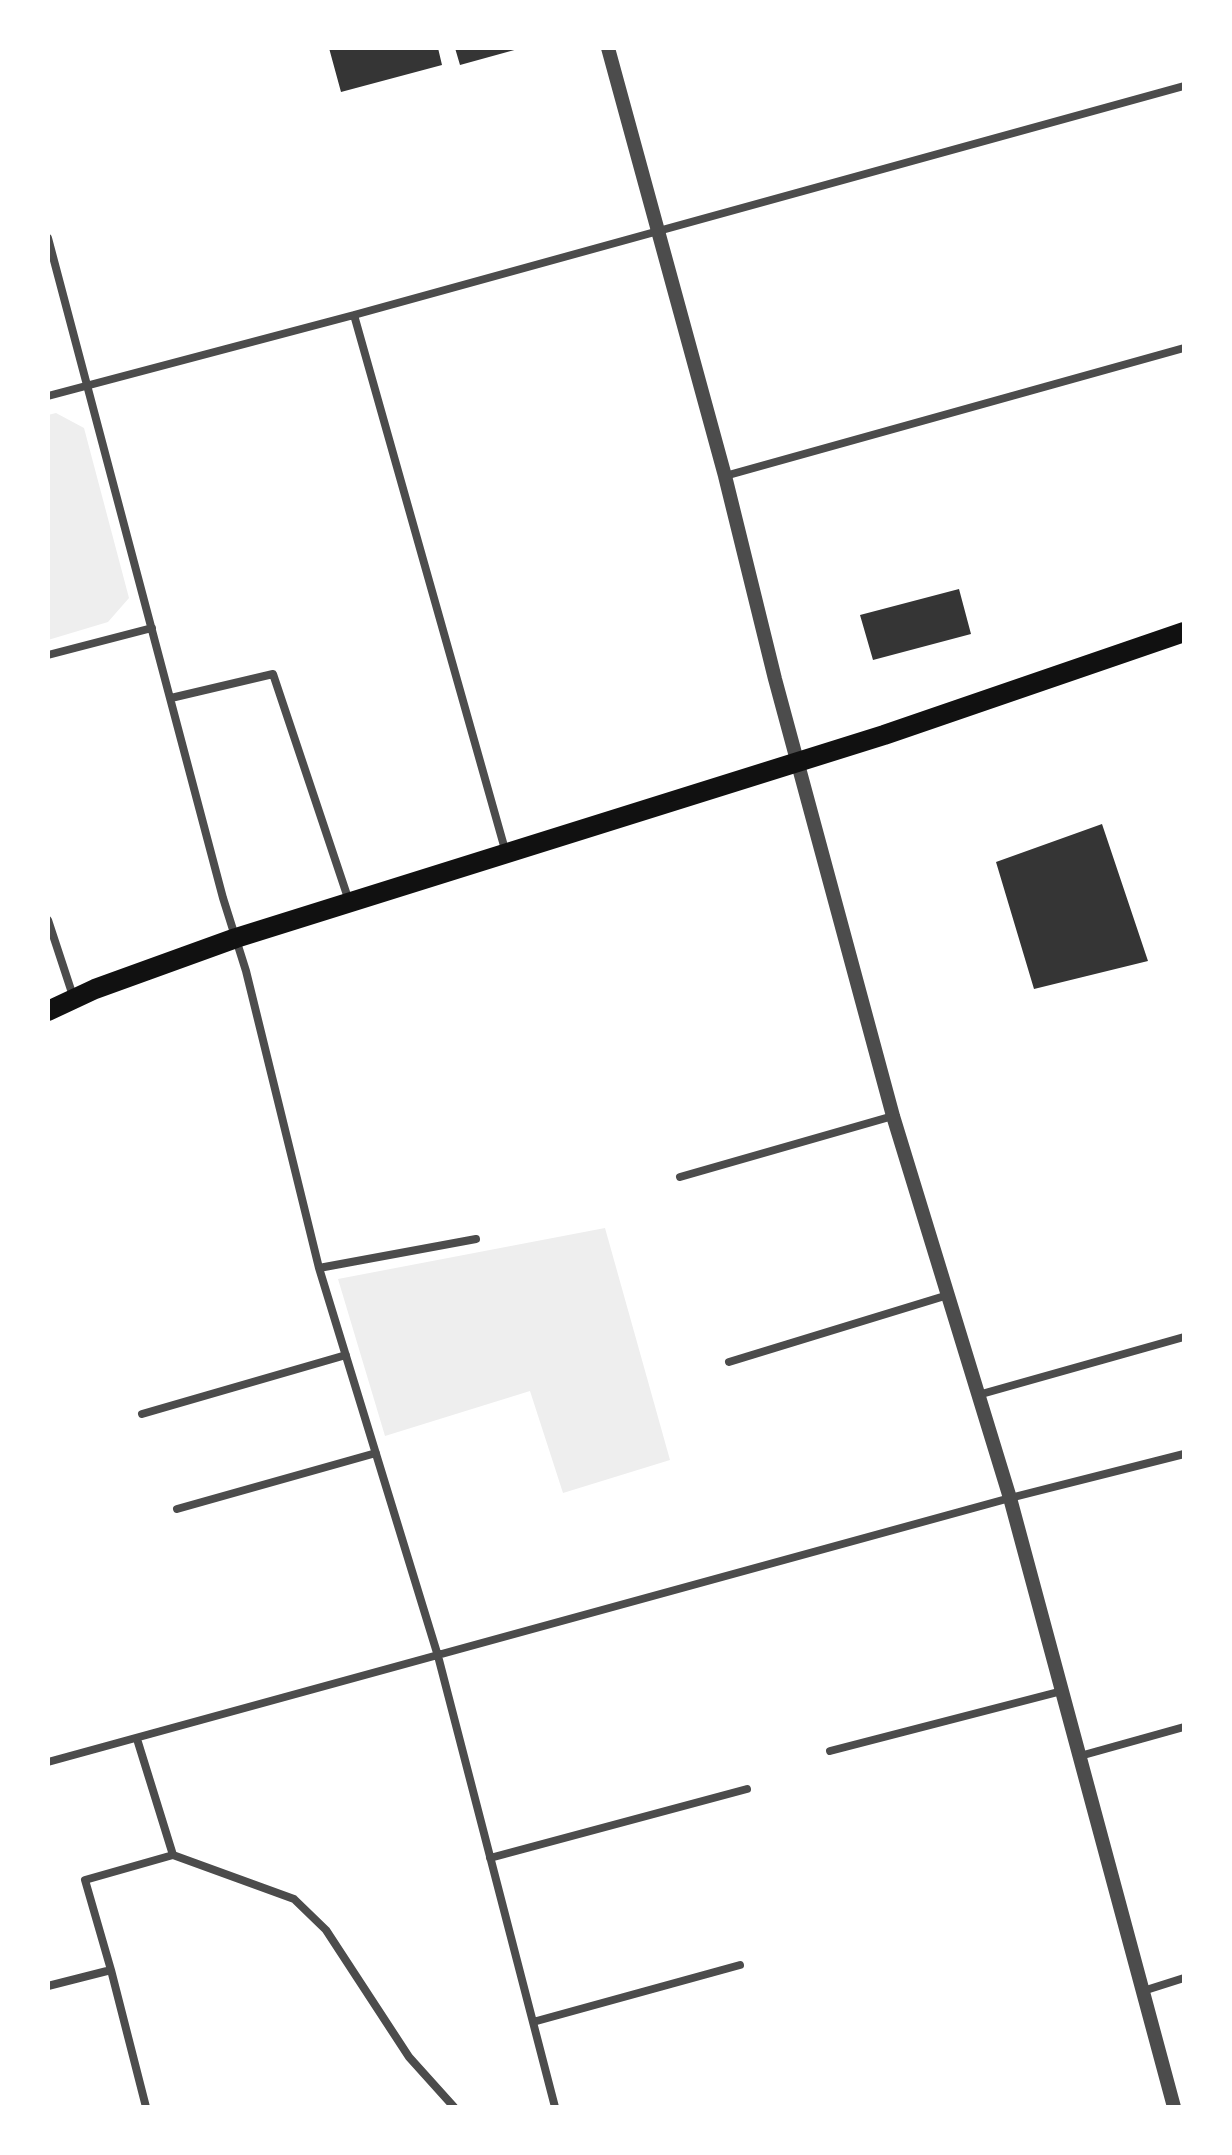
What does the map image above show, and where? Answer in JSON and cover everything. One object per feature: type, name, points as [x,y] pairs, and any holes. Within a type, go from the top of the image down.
[{"type":"main road","points":[[48,1011],[95,989],[236,938],[884,735],[1184,632]]},
{"type":"street","points":[[608,48],[725,476],[797,760],[893,1116],[1010,1498],[1174,2107]]},
{"type":"street","points":[[48,396],[354,315],[1184,86]]},
{"type":"street","points":[[48,238],[236,938],[319,1268],[438,1656],[555,2107]]},
{"type":"street","points":[[354,315],[506,854]]},
{"type":"street","points":[[725,476],[1184,348]]},
{"type":"street","points":[[48,655],[152,628]]},
{"type":"street","points":[[171,698],[273,674],[349,902]]},
{"type":"street","points":[[48,920],[75,1000]]},
{"type":"street","points":[[680,1177],[893,1116]]},
{"type":"street","points":[[319,1268],[476,1239]]},
{"type":"street","points":[[729,1362],[948,1295]]},
{"type":"street","points":[[978,1395],[1184,1337]]},
{"type":"street","points":[[142,1414],[346,1355]]},
{"type":"street","points":[[177,1509],[376,1453]]},
{"type":"street","points":[[48,1762],[1010,1498],[1184,1454]]},
{"type":"street","points":[[830,1751],[1062,1691]]},
{"type":"street","points":[[1080,1756],[1184,1727]]},
{"type":"street","points":[[137,1739],[173,1855]]},
{"type":"street","points":[[490,1858],[747,1789]]},
{"type":"street","points":[[146,2107],[85,1880],[173,1855],[294,1899],[326,1930],[409,2057],[454,2107]]},
{"type":"street","points":[[533,2022],[740,1965]]},
{"type":"street","points":[[48,1986],[111,1970]]},
{"type":"street","points":[[1143,1991],[1184,1978]]},
{"type":"shaded area","points":[[56,413],[84,428],[129,598],[108,622],[48,640],[48,415]]},
{"type":"shaded area","points":[[605,1228],[670,1460],[563,1493],[530,1391],[385,1436],[338,1279]]},
{"type":"building","points":[[329,48],[438,48],[442,65],[341,92]]},
{"type":"building","points":[[455,48],[518,48],[518,49],[460,65]]},
{"type":"building","points":[[959,589],[971,634],[873,660],[860,615]]},
{"type":"building","points":[[1102,824],[1148,961],[1034,989],[996,862]]}]
